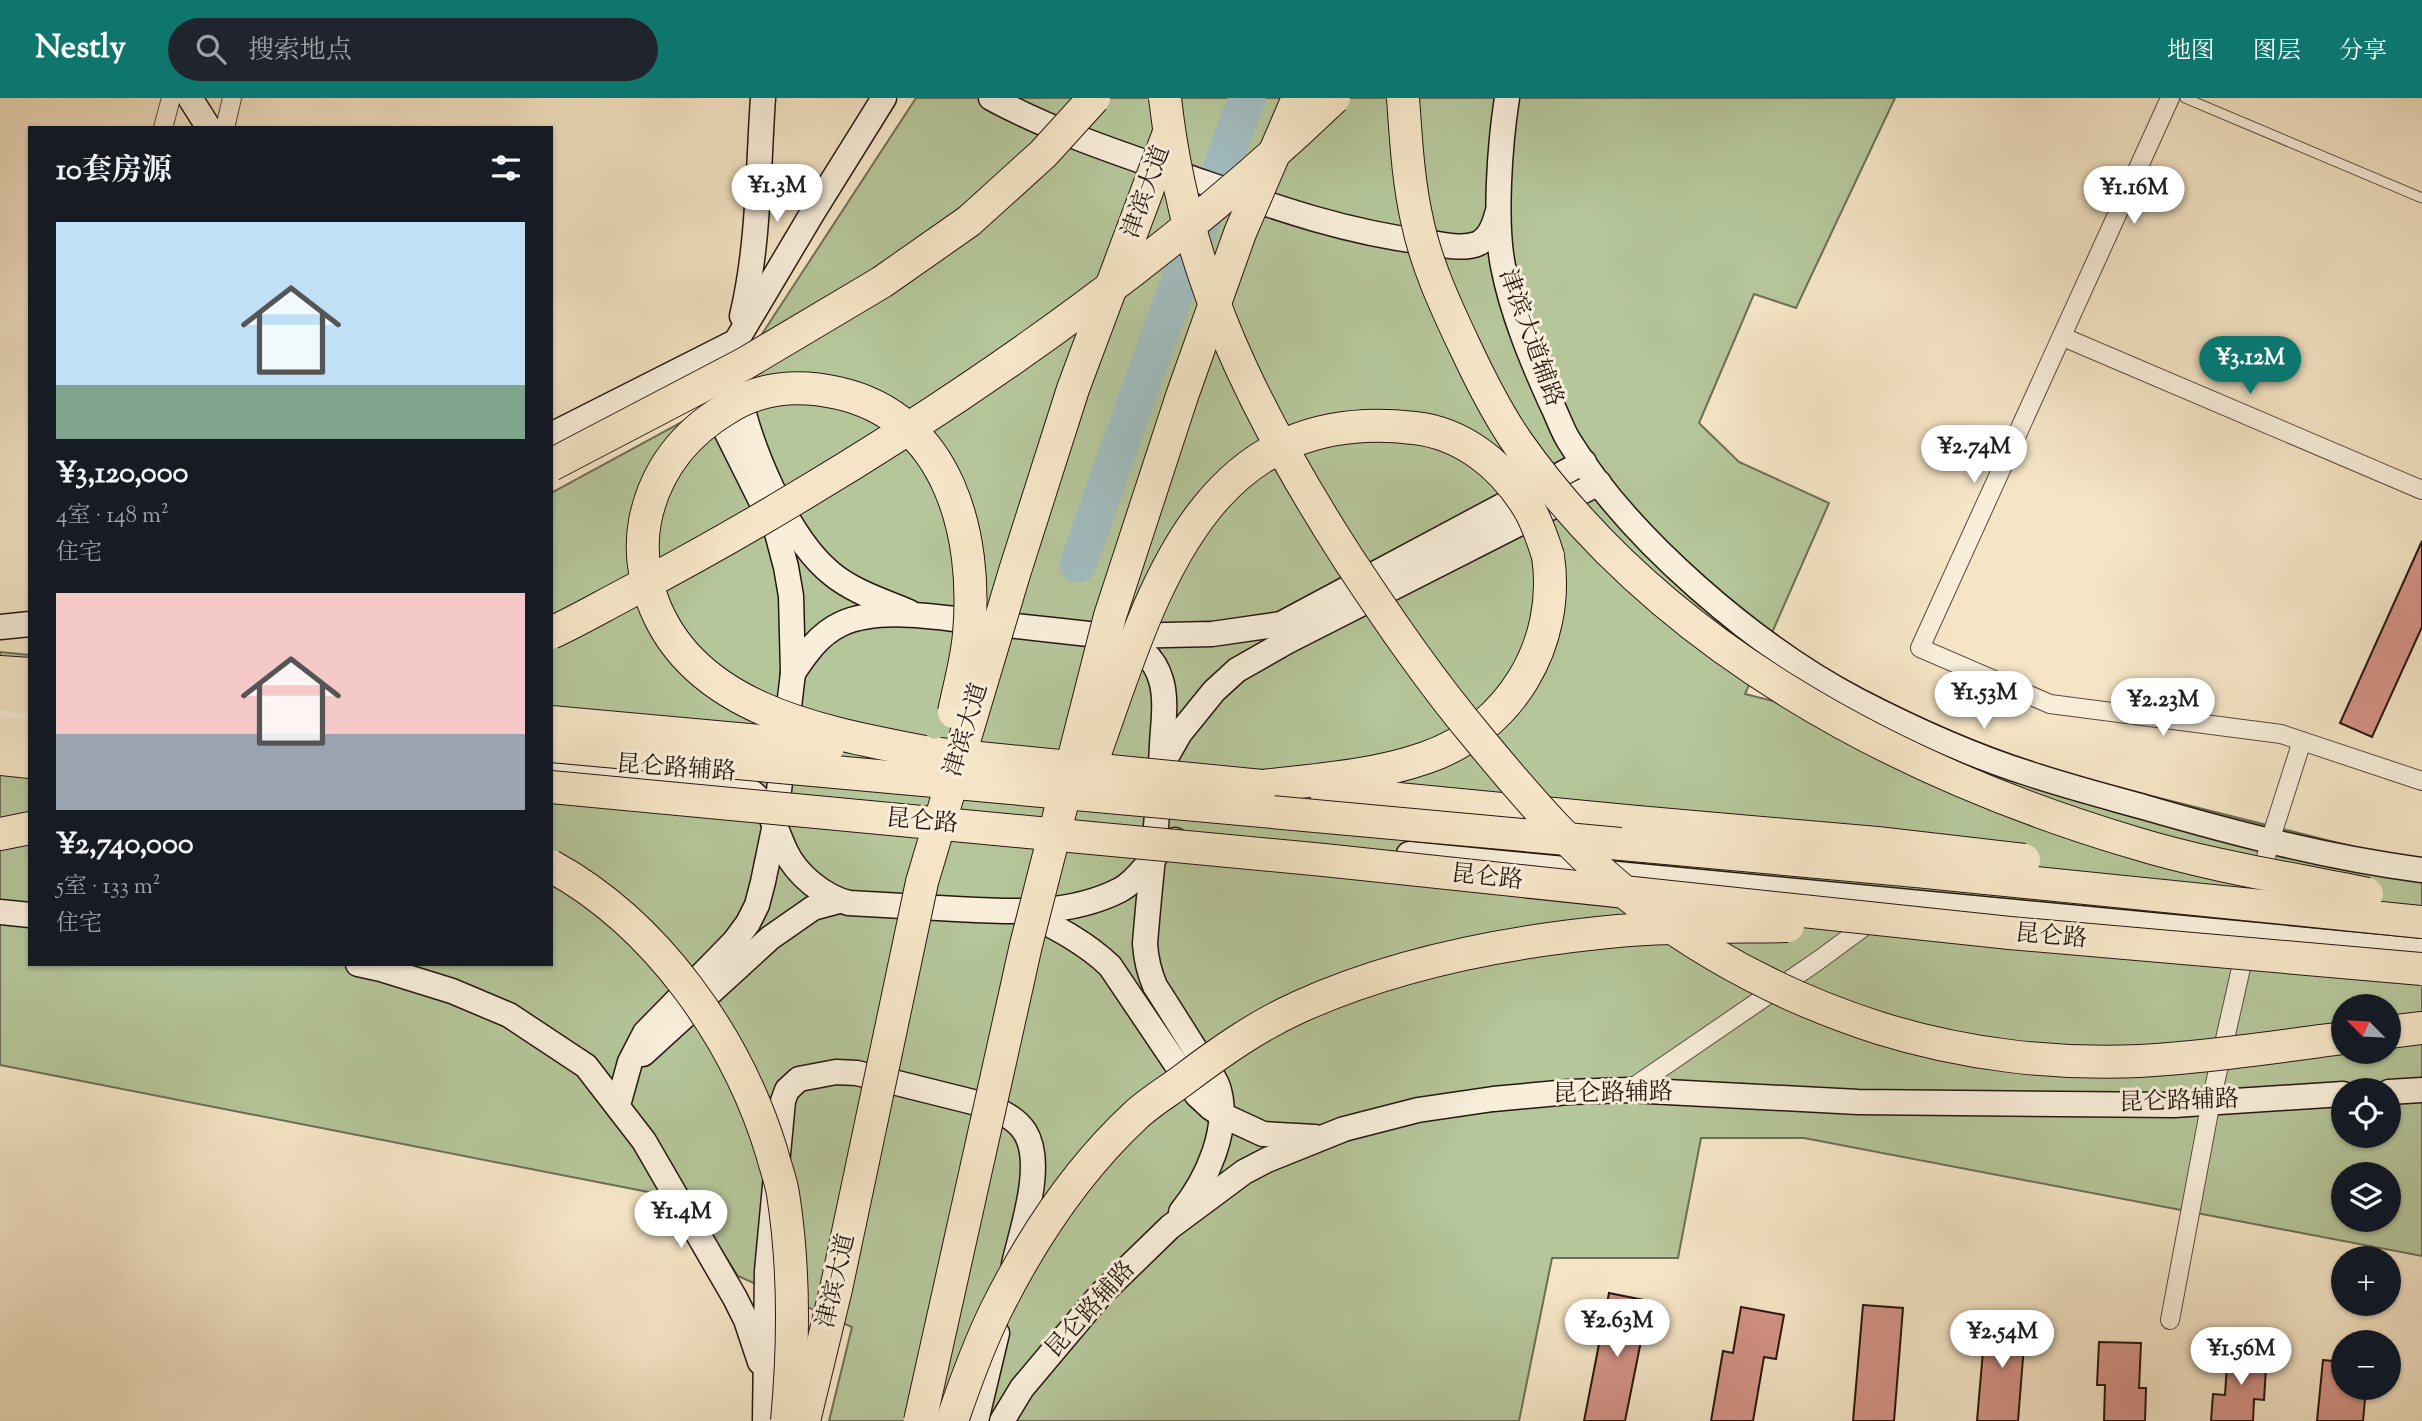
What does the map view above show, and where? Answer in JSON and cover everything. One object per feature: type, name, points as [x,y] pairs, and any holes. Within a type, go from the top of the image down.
[{"type":"highway","points":[[553,464],[744,364],[882,282],[969,221],[1043,154],[1094,98]]},
{"type":"highway","points":[[1165,98],[1171,152],[1194,247],[1221,322],[1251,393],[1314,506],[1390,622],[1453,709],[1522,792],[1575,848],[1643,906],[1725,963],[1775,987],[1879,1028],[1947,1045],[2055,1060],[2137,1061],[2208,1056],[2331,1040]]},
{"type":"highway","name":"津滨大道","points":[[804,1421],[839,1276],[922,882],[1014,574],[1073,389],[1184,98]]},
{"type":"highway","points":[[920,1421],[1026,945],[1110,616],[1240,233],[1298,98]]},
{"type":"highway","points":[[553,632],[716,546],[861,460],[977,384],[1080,310],[1204,213],[1334,98]]},
{"type":"highway","points":[[1403,98],[1417,222],[1431,268],[1450,315],[1494,403],[1517,442],[1583,523],[1637,577],[1690,623],[1794,695],[1859,732],[1975,788],[2136,843],[2367,894]]},
{"type":"highway","points":[[922,882],[969,635],[967,544],[961,517],[937,463],[922,443],[898,420],[873,405],[852,396],[817,388],[788,387],[772,390],[727,408],[681,444],[665,466],[652,495],[642,550],[644,569],[658,615],[672,637],[699,668],[719,685],[744,699],[795,723],[924,752]]},
{"type":"highway","points":[[1026,945],[1145,617],[1167,568],[1195,521],[1212,499],[1232,479],[1261,458],[1296,440],[1343,428],[1366,425],[1422,429],[1467,446],[1485,456],[1504,475],[1528,507],[1548,556],[1551,575],[1552,595],[1546,628],[1534,663],[1512,697],[1489,721],[1458,743],[1426,758],[1359,775],[1262,786]]},
{"type":"highway","points":[[0,659],[28,656]]},
{"type":"highway","points":[[0,672],[28,674]]},
{"type":"highway","points":[[0,694],[28,697]]},
{"type":"highway","points":[[553,722],[830,747],[924,752],[1623,821],[1877,843],[2163,876],[2422,901]]},
{"type":"highway","points":[[0,733],[28,736]]},
{"type":"highway","name":"昆仑路","points":[[553,746],[1916,870],[2422,922]]},
{"type":"highway","points":[[0,759],[28,762]]},
{"type":"highway","name":"昆仑路","points":[[553,787],[1324,860],[2010,933],[2422,969]]},
{"type":"highway","points":[[0,834],[28,828]]},
{"type":"highway","points":[[553,867],[605,900],[664,957],[726,1042],[762,1121],[783,1191],[793,1280],[793,1338],[787,1421]]},
{"type":"highway","points":[[952,1421],[980,1346],[1010,1284],[1048,1222],[1105,1147],[1138,1114],[1221,1051],[1298,1008],[1343,989],[1438,961],[1532,941],[1620,931],[1843,925],[2010,933]]},
{"type":"highway","points":[[2401,1031],[2422,1028]]},
{"type":"main road","points":[[191,98],[208,126]]},
{"type":"main road","points":[[763,98],[749,289],[736,341],[737,385],[744,421],[793,530],[811,555],[834,575],[862,592],[919,616]]},
{"type":"main road","points":[[618,1105],[630,1062],[645,1033],[734,942],[748,923],[757,905],[775,824],[793,673],[793,626],[786,567],[777,533],[726,431],[716,396],[719,370],[884,98]]},
{"type":"main road","points":[[991,98],[1087,142],[1246,193],[1334,218],[1476,244],[1492,254],[1507,284]]},
{"type":"main road","points":[[1008,98],[1170,167]]},
{"type":"main road","name":"津滨大道辅路","points":[[1507,98],[1499,207],[1501,250],[1507,284],[1536,369],[1568,439],[1599,483]]},
{"type":"main road","points":[[1476,244],[1489,234],[1499,207]]},
{"type":"main road","points":[[553,434],[736,341]]},
{"type":"main road","points":[[793,673],[806,653],[822,636],[840,624],[871,617],[919,616],[1116,637],[1212,634],[1281,624],[1584,462]]},
{"type":"main road","points":[[2422,870],[2270,841],[2028,774],[1939,738],[1856,699],[1783,654],[1712,601],[1634,524],[1599,483],[1237,670],[1214,691],[1180,733],[1161,766],[1166,786],[1177,806],[1205,821],[2250,927],[2422,951]]},
{"type":"main road","points":[[0,627],[28,624]]},
{"type":"main road","points":[[1116,637],[1144,651],[1161,679],[1164,700],[1157,830],[1152,856],[1145,944],[1149,972],[1155,986],[1217,1084],[1222,1115],[1212,1158],[1189,1203],[1170,1227]]},
{"type":"main road","points":[[0,707],[28,710]]},
{"type":"main road","points":[[0,717],[28,720]]},
{"type":"main road","name":"昆仑路辅路","points":[[553,760],[744,776],[769,760],[784,737]]},
{"type":"main road","name":"昆仑路辅路","points":[[553,769],[741,786],[759,797],[798,872],[839,901]]},
{"type":"main road","points":[[586,1066],[607,1069],[630,1062],[650,1049],[770,937],[813,908],[839,901],[1027,913],[1080,904],[1103,898],[1124,888],[1152,856],[1179,838],[1203,834],[1899,901],[2250,927],[2422,935]]},
{"type":"main road","points":[[0,912],[28,915]]},
{"type":"main road","points":[[1027,913],[1076,939],[1110,965],[1197,1095],[1211,1108],[1264,1134],[1322,1138]]},
{"type":"main road","points":[[367,966],[452,991],[509,1015],[586,1066],[644,1141],[735,1298],[746,1320],[767,1383]]},
{"type":"main road","points":[[765,1421],[767,1271],[783,1101],[787,1090],[799,1079],[836,1072],[857,1073],[994,1109],[1026,1132],[1034,1167],[1026,1214],[976,1421]]},
{"type":"main road","name":"昆仑路辅路","points":[[1002,1421],[1022,1388],[1101,1294],[1170,1227],[1244,1172],[1267,1160],[1344,1129],[1418,1110],[1543,1094],[1629,1090],[1858,1102],[2174,1105],[2331,1095]]},
{"type":"main road","points":[[2401,1091],[2422,1090]]},
{"type":"street","points":[[164,126],[171,98]]},
{"type":"street","points":[[225,126],[232,98]]},
{"type":"street","points":[[2170,98],[1920,648],[2050,704],[2281,734],[2422,781]]},
{"type":"street","points":[[2063,337],[2422,490]]},
{"type":"street","points":[[2170,1320],[2211,1101],[2250,927],[2270,841],[2302,741]]},
{"type":"street","points":[[1629,1090],[1819,960],[1899,901]]},
{"type":"lane","points":[[2185,98],[2422,198]]},
{"type":"green space","points":[[916,98],[1895,98],[1796,308],[1754,294],[1699,423],[1739,462],[1829,503],[1745,694],[2422,864],[2422,1256],[2401,1252],[2401,1246],[2370,1246],[1804,1138],[1701,1138],[1678,1258],[1552,1258],[1519,1421],[829,1421],[852,1327],[738,1276],[689,1200],[0,1065],[0,652],[28,655],[28,966],[553,966],[553,492],[717,403]]},
{"type":"building","points":[[2422,541],[2422,627],[2372,737],[2340,723]]},
{"type":"building","points":[[1609,1293],[1649,1301],[1625,1421],[1584,1421]]},
{"type":"building","points":[[1863,1305],[1903,1308],[1894,1421],[1853,1421]]},
{"type":"building","points":[[1741,1307],[1784,1315],[1776,1359],[1764,1357],[1753,1421],[1711,1421],[1723,1351],[1733,1353]]},
{"type":"building","points":[[1986,1316],[2026,1320],[2018,1421],[1977,1421]]},
{"type":"building","points":[[2099,1342],[2141,1343],[2139,1388],[2146,1388],[2145,1421],[2104,1421],[2105,1385],[2097,1385]]},
{"type":"building","points":[[2228,1350],[2267,1352],[2264,1400],[2254,1399],[2253,1421],[2211,1421],[2213,1394],[2225,1395]]},
{"type":"building","points":[[2323,1360],[2331,1361],[2331,1400],[2365,1400],[2363,1421],[2317,1421]]},
{"type":"waterway","points":[[1078,564],[1247,98]]}]
